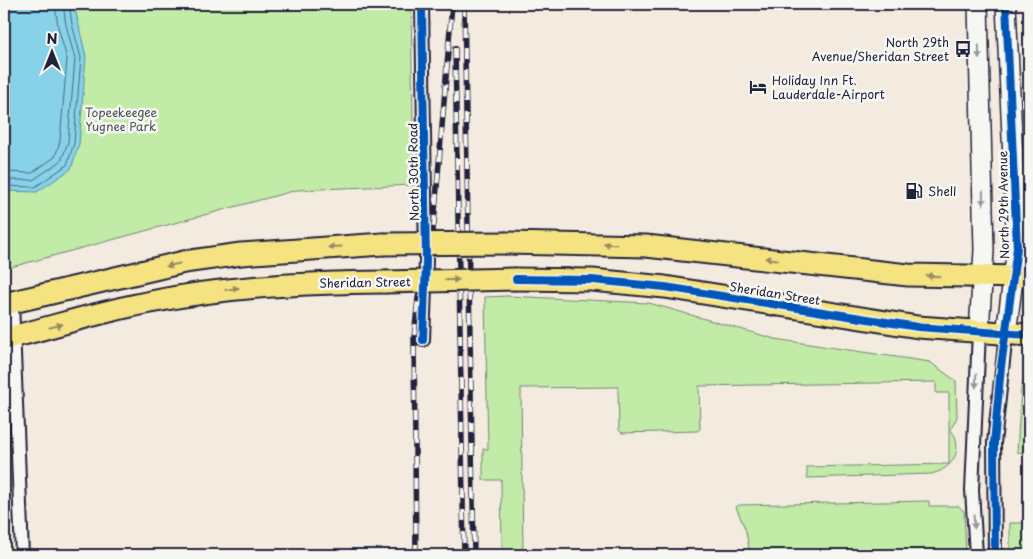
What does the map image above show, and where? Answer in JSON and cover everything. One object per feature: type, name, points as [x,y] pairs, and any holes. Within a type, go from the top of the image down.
[{"type":"main road","points":[[8,304],[184,262],[241,254],[383,244],[507,243],[646,246],[908,275],[982,278],[1022,277]]},
{"type":"main road","name":"Sheridan Street","points":[[9,338],[107,312],[190,295],[299,284],[516,279],[592,280],[665,287],[880,322],[1029,335]]},
{"type":"street","name":"North 30th Road","points":[[422,4],[426,261],[423,340]]},
{"type":"street","name":"North 29th Avenue","points":[[976,555],[972,490],[984,250],[978,4]]},
{"type":"street","name":"North 29th Avenue","points":[[995,555],[994,443],[1006,334],[1022,277],[1017,248],[1016,195],[1007,64],[1006,4]]},
{"type":"street","points":[[8,304],[22,555]]},
{"type":"green space","name":"Topeekeegee Yugnee Park","points":[[4,4],[411,4],[414,185],[297,190],[4,269]]},
{"type":"green space","points":[[508,296],[649,303],[775,339],[930,362],[956,381],[957,417],[951,429],[957,446],[954,458],[949,464],[949,393],[936,393],[936,382],[699,386],[700,429],[697,431],[622,433],[619,430],[618,387],[521,388],[523,555],[511,555],[502,547],[501,480],[483,480],[483,449],[488,449],[485,297]]},
{"type":"green space","points":[[1029,373],[1029,453],[1017,452],[1021,389],[1025,375]]},
{"type":"green space","points":[[949,464],[943,470],[931,474],[807,478],[807,467]]},
{"type":"green space","points":[[929,501],[929,506],[958,506],[964,511],[966,555],[750,555],[746,531],[736,507],[739,505]]},
{"type":"green space","points":[[1010,523],[1029,523],[1029,555],[1010,555]]},
{"type":"water","points":[[4,4],[74,4],[86,57],[79,144],[71,169],[37,192],[4,191]]},
{"type":"railway","points":[[416,555],[414,338],[418,298],[434,224],[452,4]]},
{"type":"railway","points":[[464,4],[474,555]]},
{"type":"railway","points":[[455,48],[464,555]]},
{"type":"cycle path","points":[[422,4],[426,261],[423,340]]},
{"type":"cycle path","points":[[995,555],[994,443],[1001,367],[1017,248],[1006,4]]},
{"type":"cycle path","points":[[516,279],[592,280],[665,287],[918,327],[1029,335]]},
{"type":"place","name":"North 29th Avenue/Sheridan Street","points":[[963,49]]},
{"type":"place","name":"Holiday Inn Ft. Lauderdale-Airport","points":[[758,87]]},
{"type":"place","name":"Shell","points":[[914,191]]}]
